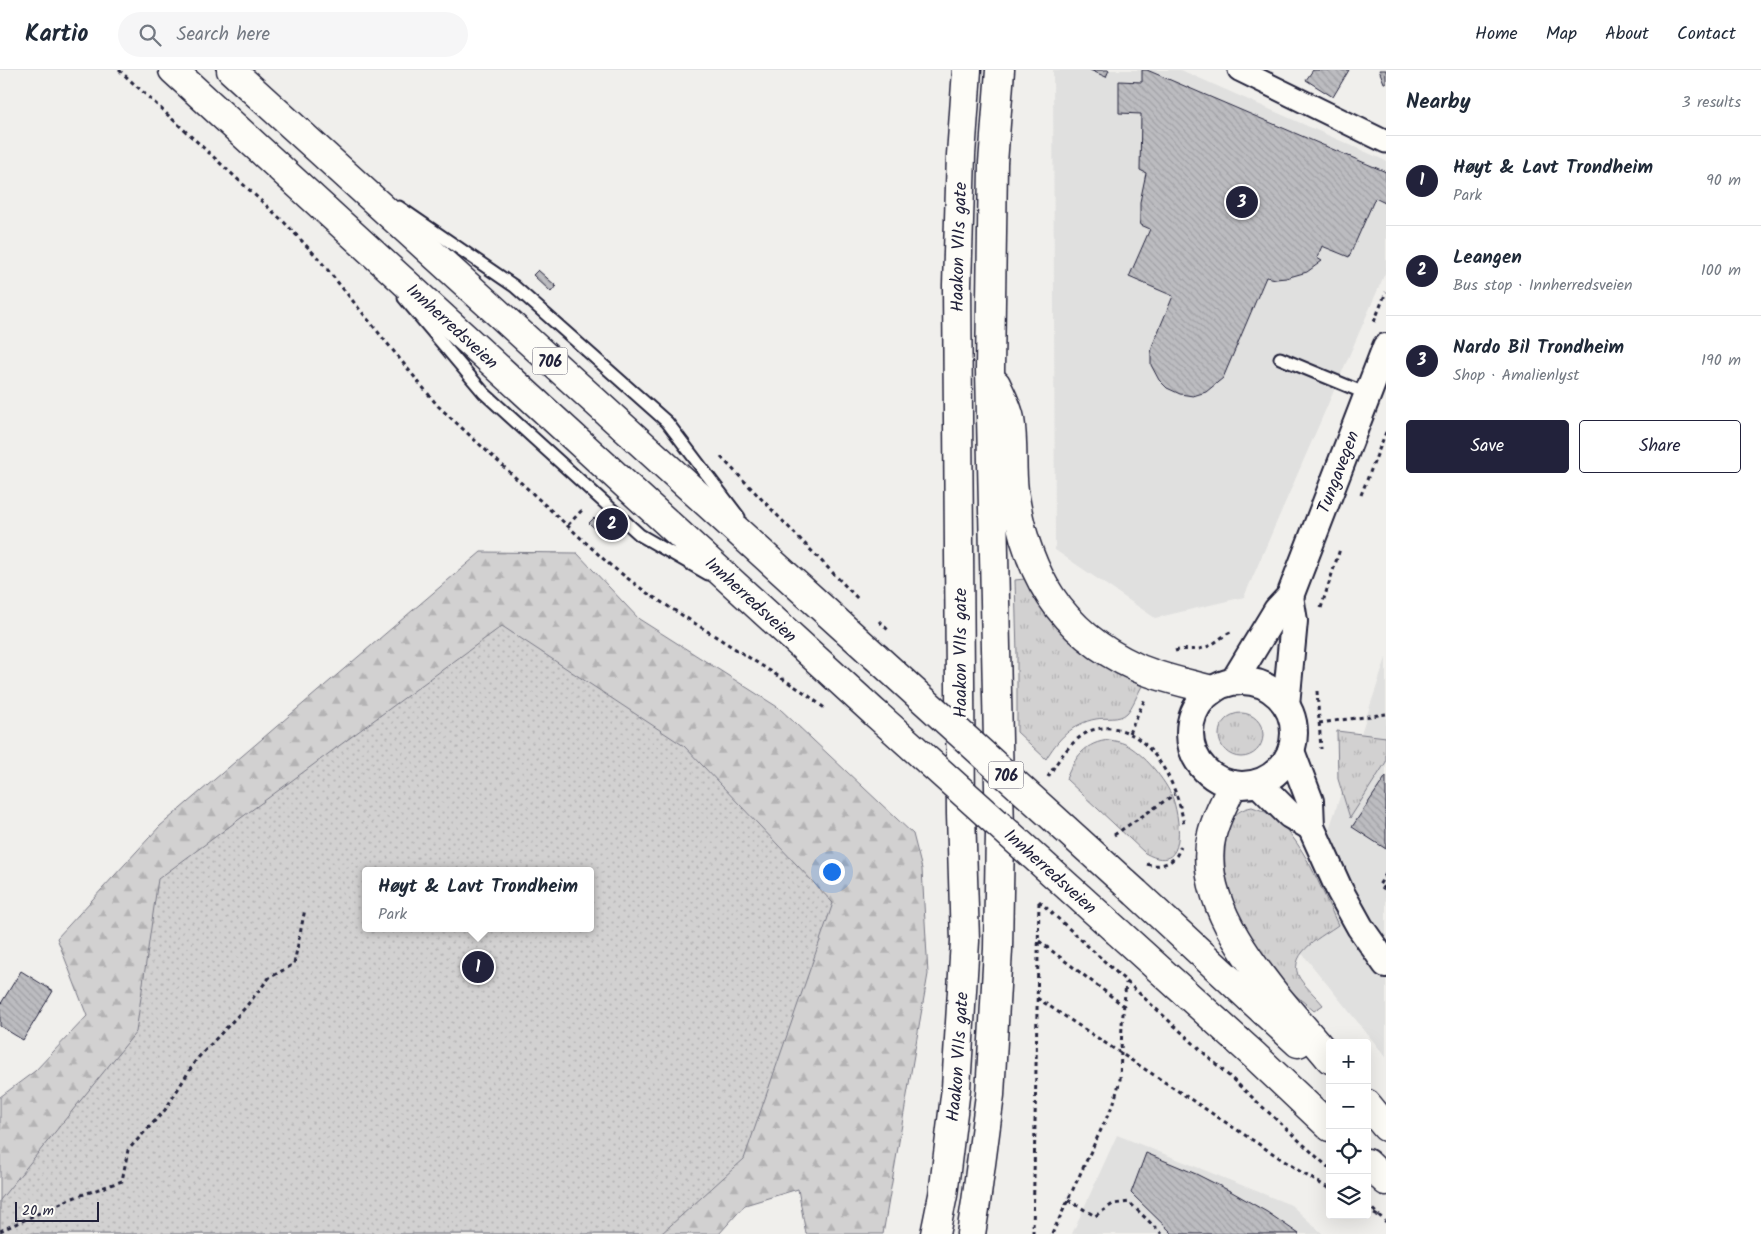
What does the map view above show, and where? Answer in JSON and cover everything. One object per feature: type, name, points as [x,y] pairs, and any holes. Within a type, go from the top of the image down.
[{"type":"main road","name":"Innherredsveien","points":[[172,70],[876,714],[1255,1056],[1326,1123]]},
{"type":"main road","name":"706","points":[[231,70],[1136,893],[1326,1069]]},
{"type":"main road","name":"Haakon VIIs gate","points":[[935,1234],[956,1088],[964,941],[961,804],[957,285],[961,155],[967,70]]},
{"type":"main road","name":"Haakon VIIs gate","points":[[970,1234],[990,1095],[999,939],[1000,833],[990,369],[993,163],[1000,70]]},
{"type":"main road","points":[[990,369],[1010,418],[1014,489],[1021,530],[1039,579],[1050,595],[1075,626],[1118,659],[1157,675],[1223,686]]},
{"type":"main road","points":[[1245,784],[1220,812],[1212,835],[1210,855],[1212,878],[1218,902],[1242,951],[1326,1054]]},
{"type":"main road","points":[[1371,1109],[1386,1127]]},
{"type":"main road","points":[[1371,1113],[1386,1127]]},
{"type":"main road","points":[[1371,1167],[1386,1181]]},
{"type":"street","points":[[1239,70],[1386,142]]},
{"type":"street","name":"Tungavegen","points":[[1223,686],[1277,610],[1290,596],[1386,347]]},
{"type":"street","name":"Tungavegen","points":[[1286,705],[1294,621],[1290,596]]},
{"type":"street","points":[[1251,682],[1267,687],[1280,697],[1286,705],[1290,711],[1294,727],[1294,743],[1288,759],[1278,772],[1264,781],[1245,784],[1220,781],[1208,773],[1199,763],[1193,751],[1190,737],[1195,711],[1202,699],[1223,686],[1251,682]]},
{"type":"street","points":[[1291,750],[1310,801],[1311,827],[1340,891],[1360,927],[1386,964]]},
{"type":"street","points":[[1245,784],[1311,827]]},
{"type":"lane","points":[[1280,358],[1367,394]]},
{"type":"path","points":[[119,70],[283,221],[318,258],[438,406],[610,565],[647,593],[805,693],[833,715]]},
{"type":"path","points":[[1360,496],[1386,432]]},
{"type":"path","points":[[1321,612],[1342,543]]},
{"type":"path","points":[[1129,733],[1148,692]]},
{"type":"path","points":[[1319,723],[1386,714]]},
{"type":"path","points":[[1112,837],[1176,794]]},
{"type":"path","points":[[1386,874],[1379,885],[1386,890]]},
{"type":"path","points":[[0,1230],[70,1199],[122,1181],[128,1150],[164,1110],[196,1060],[244,1009],[268,978],[294,964],[306,909]]},
{"type":"path","points":[[1039,941],[1124,1006]]},
{"type":"path","points":[[1103,960],[1326,1165]]},
{"type":"path","points":[[1052,1234],[1114,1102],[1120,1080],[1126,982]]},
{"type":"path","points":[[1033,1234],[1037,998],[1326,1187]]},
{"type":"path","points":[[1068,1200],[1095,1216],[1113,1204],[1129,1202],[1162,1234]]},
{"type":"path","points":[[1371,1208],[1384,1221]]},
{"type":"path","points":[[1371,1213],[1384,1221]]},
{"type":"shaded area","points":[[1053,70],[1181,70],[1386,161],[1386,271],[1244,597],[1155,618],[1055,550]]},
{"type":"shaded area","points":[[1386,658],[1386,1057],[1292,941]]},
{"type":"shaded area","points":[[1117,1135],[1291,1205],[1323,1234],[1072,1234]]},
{"type":"green space","points":[[481,552],[577,553],[639,619],[779,708],[913,834],[922,869],[928,974],[883,1234],[806,1234],[798,1189],[745,1205],[719,1234],[0,1234],[0,1097],[35,1071],[87,1016],[57,938],[160,826]]},
{"type":"green space","points":[[1025,579],[1048,615],[1074,643],[1104,666],[1142,686],[1127,713],[1116,718],[1096,719],[1080,724],[1066,733],[1046,759],[1017,732],[1015,580]]},
{"type":"green space","points":[[502,626],[684,746],[833,903],[744,1159],[661,1234],[0,1234],[0,1200],[136,1032],[158,879]]},
{"type":"green space","points":[[1245,713],[1257,719],[1262,726],[1262,744],[1257,751],[1250,756],[1237,757],[1225,751],[1220,744],[1219,731],[1225,719],[1232,714]]},
{"type":"green space","points":[[1337,731],[1386,737],[1386,762],[1350,818],[1338,779]]},
{"type":"green space","points":[[1110,740],[1125,744],[1146,760],[1170,792],[1176,809],[1178,833],[1174,852],[1168,858],[1158,858],[1145,853],[1066,779],[1073,764],[1087,747],[1101,741]]},
{"type":"green space","points":[[1252,807],[1270,815],[1292,836],[1310,865],[1338,925],[1316,940],[1298,959],[1298,975],[1323,1005],[1314,1011],[1287,987],[1258,952],[1238,917],[1231,898],[1226,879],[1227,833],[1230,822],[1236,814]]},
{"type":"building","points":[[1090,70],[1109,70],[1106,77]]},
{"type":"building","points":[[1142,70],[1147,70],[1386,172],[1385,203],[1375,198],[1349,257],[1322,246],[1317,258],[1322,261],[1307,272],[1286,278],[1266,277],[1223,378],[1206,392],[1193,396],[1180,394],[1167,388],[1159,380],[1151,365],[1153,344],[1173,296],[1129,277],[1150,229],[1141,225],[1140,221],[1140,202],[1146,173],[1140,170],[1141,114],[1119,113],[1119,81],[1142,82]]},
{"type":"building","points":[[1313,70],[1349,70],[1333,97],[1306,80]]},
{"type":"building","points":[[1379,70],[1386,70],[1386,83],[1384,83]]},
{"type":"building","points":[[538,270],[556,286],[551,292],[533,275]]},
{"type":"building","points":[[594,518],[612,534],[607,540],[589,523]]},
{"type":"building","points":[[1386,776],[1386,849],[1352,827]]},
{"type":"building","points":[[21,971],[53,991],[23,1040],[0,1026],[0,1005]]},
{"type":"building","points":[[1146,1153],[1196,1174],[1232,1192],[1267,1212],[1299,1234],[1173,1234],[1131,1193]]},
{"type":"place","name":"Nardo Bil Trondheim","points":[[1242,202]]},
{"type":"place","name":"Leangen","points":[[612,524]]},
{"type":"place","name":"Høyt & Lavt Trondheim","points":[[478,967]]}]
